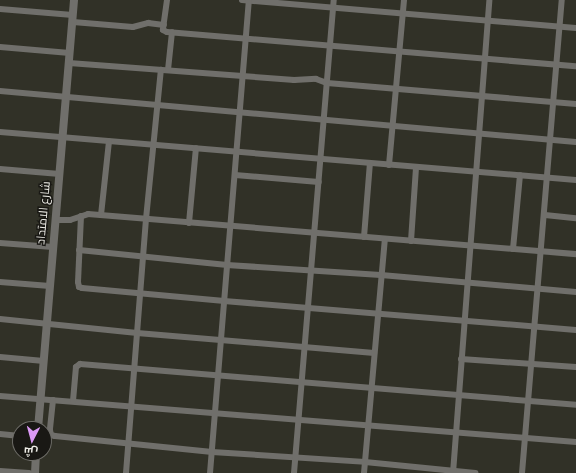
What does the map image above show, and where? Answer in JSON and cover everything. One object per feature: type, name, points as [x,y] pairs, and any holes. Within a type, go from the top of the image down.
[{"type":"street","name":"شارع الامتداد","points":[[39,421],[74,0]]},
{"type":"street","points":[[166,0],[164,31],[576,66]]},
{"type":"street","points":[[242,0],[576,28]]},
{"type":"street","points":[[210,473],[249,0]]},
{"type":"street","points":[[294,473],[334,0]]},
{"type":"street","points":[[389,165],[398,51],[404,0]]},
{"type":"street","points":[[453,472],[489,0]]},
{"type":"street","points":[[522,473],[562,0]]},
{"type":"street","points":[[0,9],[133,27],[148,23],[164,25]]},
{"type":"street","points":[[168,70],[172,32]]},
{"type":"street","points":[[0,47],[70,53]]},
{"type":"street","points":[[69,63],[294,80],[316,79],[327,83],[576,104]]},
{"type":"street","points":[[126,473],[146,219],[160,70]]},
{"type":"street","points":[[0,91],[324,121],[576,142]]},
{"type":"street","points":[[0,132],[576,180]]},
{"type":"street","points":[[101,215],[109,141]]},
{"type":"street","points":[[189,223],[196,148]]},
{"type":"street","points":[[364,237],[370,163]]},
{"type":"street","points":[[411,241],[416,167]]},
{"type":"street","points":[[0,169],[60,174]]},
{"type":"street","points":[[234,175],[318,182]]},
{"type":"street","points":[[513,249],[520,175]]},
{"type":"street","points":[[56,220],[70,220],[81,216],[101,215],[576,254]]},
{"type":"street","points":[[544,215],[576,218]]},
{"type":"street","points":[[81,216],[79,287],[224,302],[576,330]]},
{"type":"street","points":[[364,473],[370,388],[385,239]]},
{"type":"street","points":[[0,243],[53,248]]},
{"type":"street","points":[[79,250],[227,265],[381,275],[467,284],[576,292]]},
{"type":"street","points":[[0,282],[50,286]]},
{"type":"street","points":[[0,319],[137,333],[374,353]]},
{"type":"street","points":[[0,357],[44,361]]},
{"type":"street","points":[[461,359],[576,367]]},
{"type":"street","points":[[73,401],[78,365],[576,405]]},
{"type":"street","points":[[0,396],[298,419],[455,434],[576,442]]},
{"type":"street","points":[[52,400],[51,435],[212,452],[365,462],[475,473]]},
{"type":"street","points":[[0,434],[12,435]]},
{"type":"street","points":[[35,473],[36,461]]},
{"type":"street","points":[[0,471],[29,473]]}]
